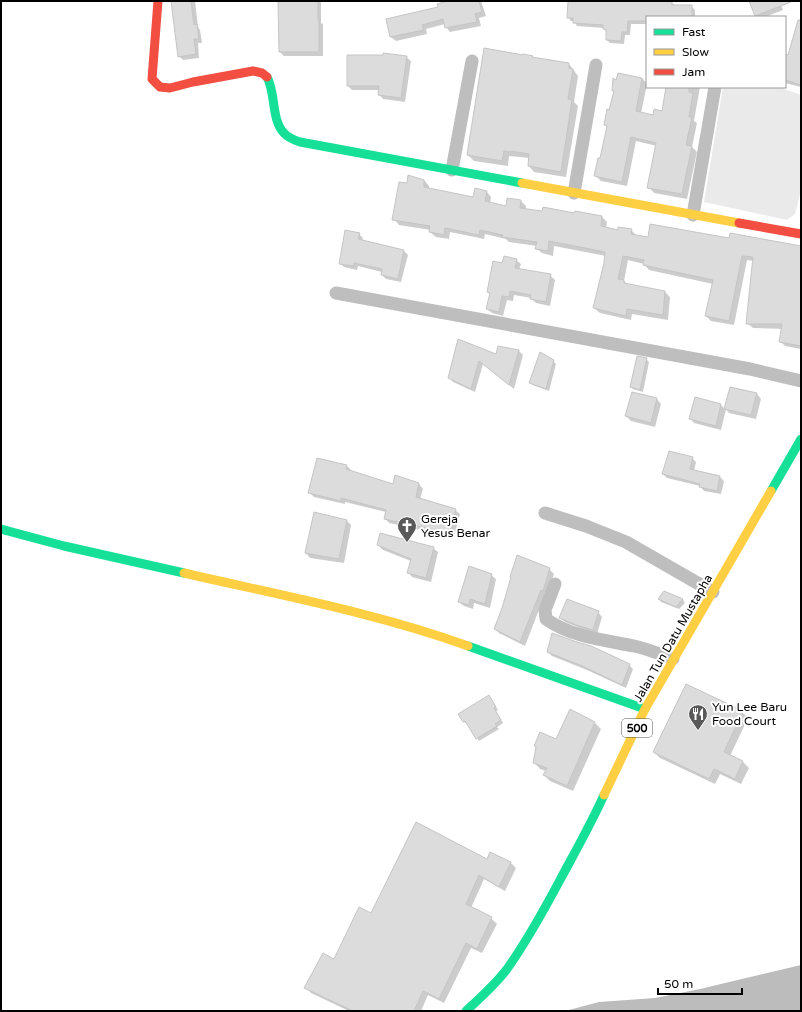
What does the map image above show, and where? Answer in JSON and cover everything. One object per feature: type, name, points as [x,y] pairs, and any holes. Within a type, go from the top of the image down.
[{"type":"street","points":[[158,1],[152,79],[160,88],[170,88],[193,82],[253,71],[262,73],[268,78],[272,88],[278,124],[282,132],[290,138],[300,142],[331,149],[801,234]]},
{"type":"street","points":[[452,170],[472,61]]},
{"type":"street","points":[[574,193],[596,65]]},
{"type":"street","points":[[693,215],[715,88]]},
{"type":"street","points":[[336,292],[750,369],[801,381]]},
{"type":"street","name":"Jalan Tun Datu Mustapha","points":[[466,1011],[506,970],[533,928],[595,815],[645,709],[801,439]]},
{"type":"street","points":[[545,513],[592,528],[626,542],[713,592]]},
{"type":"street","points":[[1,529],[64,546],[298,599],[411,627],[645,709]]},
{"type":"street","points":[[555,584],[545,610],[546,619],[556,626],[590,638],[636,647],[673,659]]},
{"type":"shaded area","points":[[723,88],[782,88],[801,95],[801,190],[795,214],[787,220],[704,202]]},
{"type":"shaded area","points":[[801,965],[801,1011],[565,1011],[599,1002],[655,998]]},
{"type":"building","points":[[171,1],[191,1],[194,25],[197,24],[199,39],[194,39],[196,54],[178,57]]},
{"type":"building","points":[[278,1],[318,1],[319,52],[279,52]]},
{"type":"building","points":[[448,1],[479,1],[482,12],[475,14],[477,22],[445,28],[443,19],[422,25],[424,30],[390,37],[386,19],[438,7],[437,4]]},
{"type":"building","points":[[568,1],[672,1],[672,5],[692,5],[692,16],[646,16],[646,21],[628,21],[627,32],[622,32],[621,41],[606,40],[606,30],[603,29],[603,25],[573,23],[573,18],[567,18]]},
{"type":"building","points":[[749,1],[791,1],[791,2],[755,16]]},
{"type":"building","points":[[798,20],[801,20],[801,85],[786,80],[786,54],[788,55]]},
{"type":"building","points":[[484,48],[569,63],[569,68],[573,69],[568,99],[572,100],[561,172],[528,166],[529,154],[504,151],[502,161],[467,155]]},
{"type":"building","points":[[383,53],[407,56],[401,98],[378,95],[379,86],[347,86],[347,55],[383,55]]},
{"type":"building","points":[[618,73],[642,78],[636,111],[653,115],[654,109],[662,111],[666,88],[689,88],[689,92],[693,93],[689,117],[692,117],[686,145],[692,146],[682,194],[647,188],[656,143],[631,137],[622,182],[594,176],[598,158],[600,158],[607,126],[604,125],[607,109],[609,110],[614,91],[612,91],[613,78],[616,80]]},
{"type":"building","points":[[408,175],[424,180],[424,187],[473,197],[475,188],[487,191],[485,201],[506,206],[507,198],[521,200],[520,208],[542,211],[543,207],[574,213],[575,211],[602,216],[601,226],[618,230],[618,227],[632,229],[631,234],[648,237],[650,224],[729,238],[730,233],[801,246],[801,346],[779,342],[782,324],[746,324],[753,257],[742,256],[729,321],[705,316],[713,280],[643,265],[644,260],[623,256],[618,279],[624,280],[624,283],[665,291],[663,315],[627,309],[626,316],[593,308],[604,263],[605,252],[549,241],[548,251],[535,249],[537,242],[502,237],[503,235],[480,230],[479,235],[445,228],[444,235],[429,232],[430,226],[392,220],[399,182],[407,183]]},
{"type":"building","points":[[345,230],[360,233],[358,239],[404,250],[398,279],[381,275],[382,269],[354,263],[354,266],[339,264]]},
{"type":"building","points":[[504,256],[517,259],[515,268],[551,274],[546,302],[530,299],[531,295],[510,291],[509,297],[502,296],[499,312],[486,309],[490,293],[487,292],[493,261],[502,263]]},
{"type":"building","points":[[458,339],[496,354],[498,346],[519,350],[509,385],[479,361],[471,389],[448,378]]},
{"type":"building","points":[[540,352],[554,360],[546,389],[529,383]]},
{"type":"building","points":[[637,356],[647,358],[640,390],[630,387]]},
{"type":"building","points":[[730,387],[757,393],[751,415],[724,409]]},
{"type":"building","points":[[632,392],[657,398],[651,423],[625,416]]},
{"type":"building","points":[[695,397],[721,404],[716,426],[689,419]]},
{"type":"building","points":[[669,451],[693,457],[690,469],[720,476],[717,491],[699,487],[700,484],[662,474]]},
{"type":"building","points":[[317,458],[347,465],[346,469],[393,484],[395,475],[419,483],[416,497],[456,509],[450,533],[384,519],[386,510],[341,498],[341,501],[308,493]]},
{"type":"building","points":[[314,512],[347,520],[339,559],[305,553]]},
{"type":"building","points":[[380,533],[434,547],[426,578],[407,573],[411,559],[377,545]]},
{"type":"building","points":[[517,555],[550,568],[543,591],[541,590],[520,642],[494,629],[502,608]]},
{"type":"building","points":[[469,566],[492,574],[485,604],[470,599],[469,605],[458,602]]},
{"type":"building","points":[[664,591],[683,599],[676,607],[658,599]]},
{"type":"building","points":[[567,599],[599,611],[593,630],[559,618]]},
{"type":"building","points":[[552,633],[591,646],[630,664],[622,685],[582,666],[547,652]]},
{"type":"building","name":"Yun Lee Baru Food Court","points":[[686,684],[743,711],[724,752],[743,761],[735,779],[714,769],[709,779],[653,752]]},
{"type":"building","points":[[489,695],[501,720],[495,724],[497,726],[476,739],[465,721],[463,722],[458,714]]},
{"type":"building","points":[[570,709],[595,722],[567,786],[543,775],[547,768],[533,763],[536,747],[534,746],[540,732],[556,739]]},
{"type":"building","points":[[416,822],[487,859],[490,852],[511,862],[499,887],[479,875],[466,904],[492,917],[477,949],[466,943],[439,999],[423,991],[414,1011],[353,1011],[304,988],[323,953],[334,959],[359,907],[371,913]]},
{"type":"traffic: fast","points":[[267,77],[272,91],[277,121],[284,133],[293,140],[522,183]]},
{"type":"traffic: fast","points":[[771,491],[801,439]]},
{"type":"traffic: fast","points":[[1,529],[64,546],[184,573]]},
{"type":"traffic: fast","points":[[468,646],[645,709]]},
{"type":"traffic: fast","points":[[466,1011],[498,980],[521,948],[554,891],[604,795]]},
{"type":"traffic: slow","points":[[522,183],[739,223]]},
{"type":"traffic: slow","points":[[604,795],[645,709],[771,491]]},
{"type":"traffic: slow","points":[[184,573],[363,614],[434,634],[468,646]]},
{"type":"traffic: jam","points":[[158,1],[152,79],[160,87],[170,88],[193,82],[253,71],[262,73],[267,77]]},
{"type":"traffic: jam","points":[[739,223],[801,234]]},
{"type":"place","name":"Gereja Yesus Benar","points":[[407,543]]},
{"type":"place","name":"Yun Lee Baru Food Court","points":[[698,731]]}]
